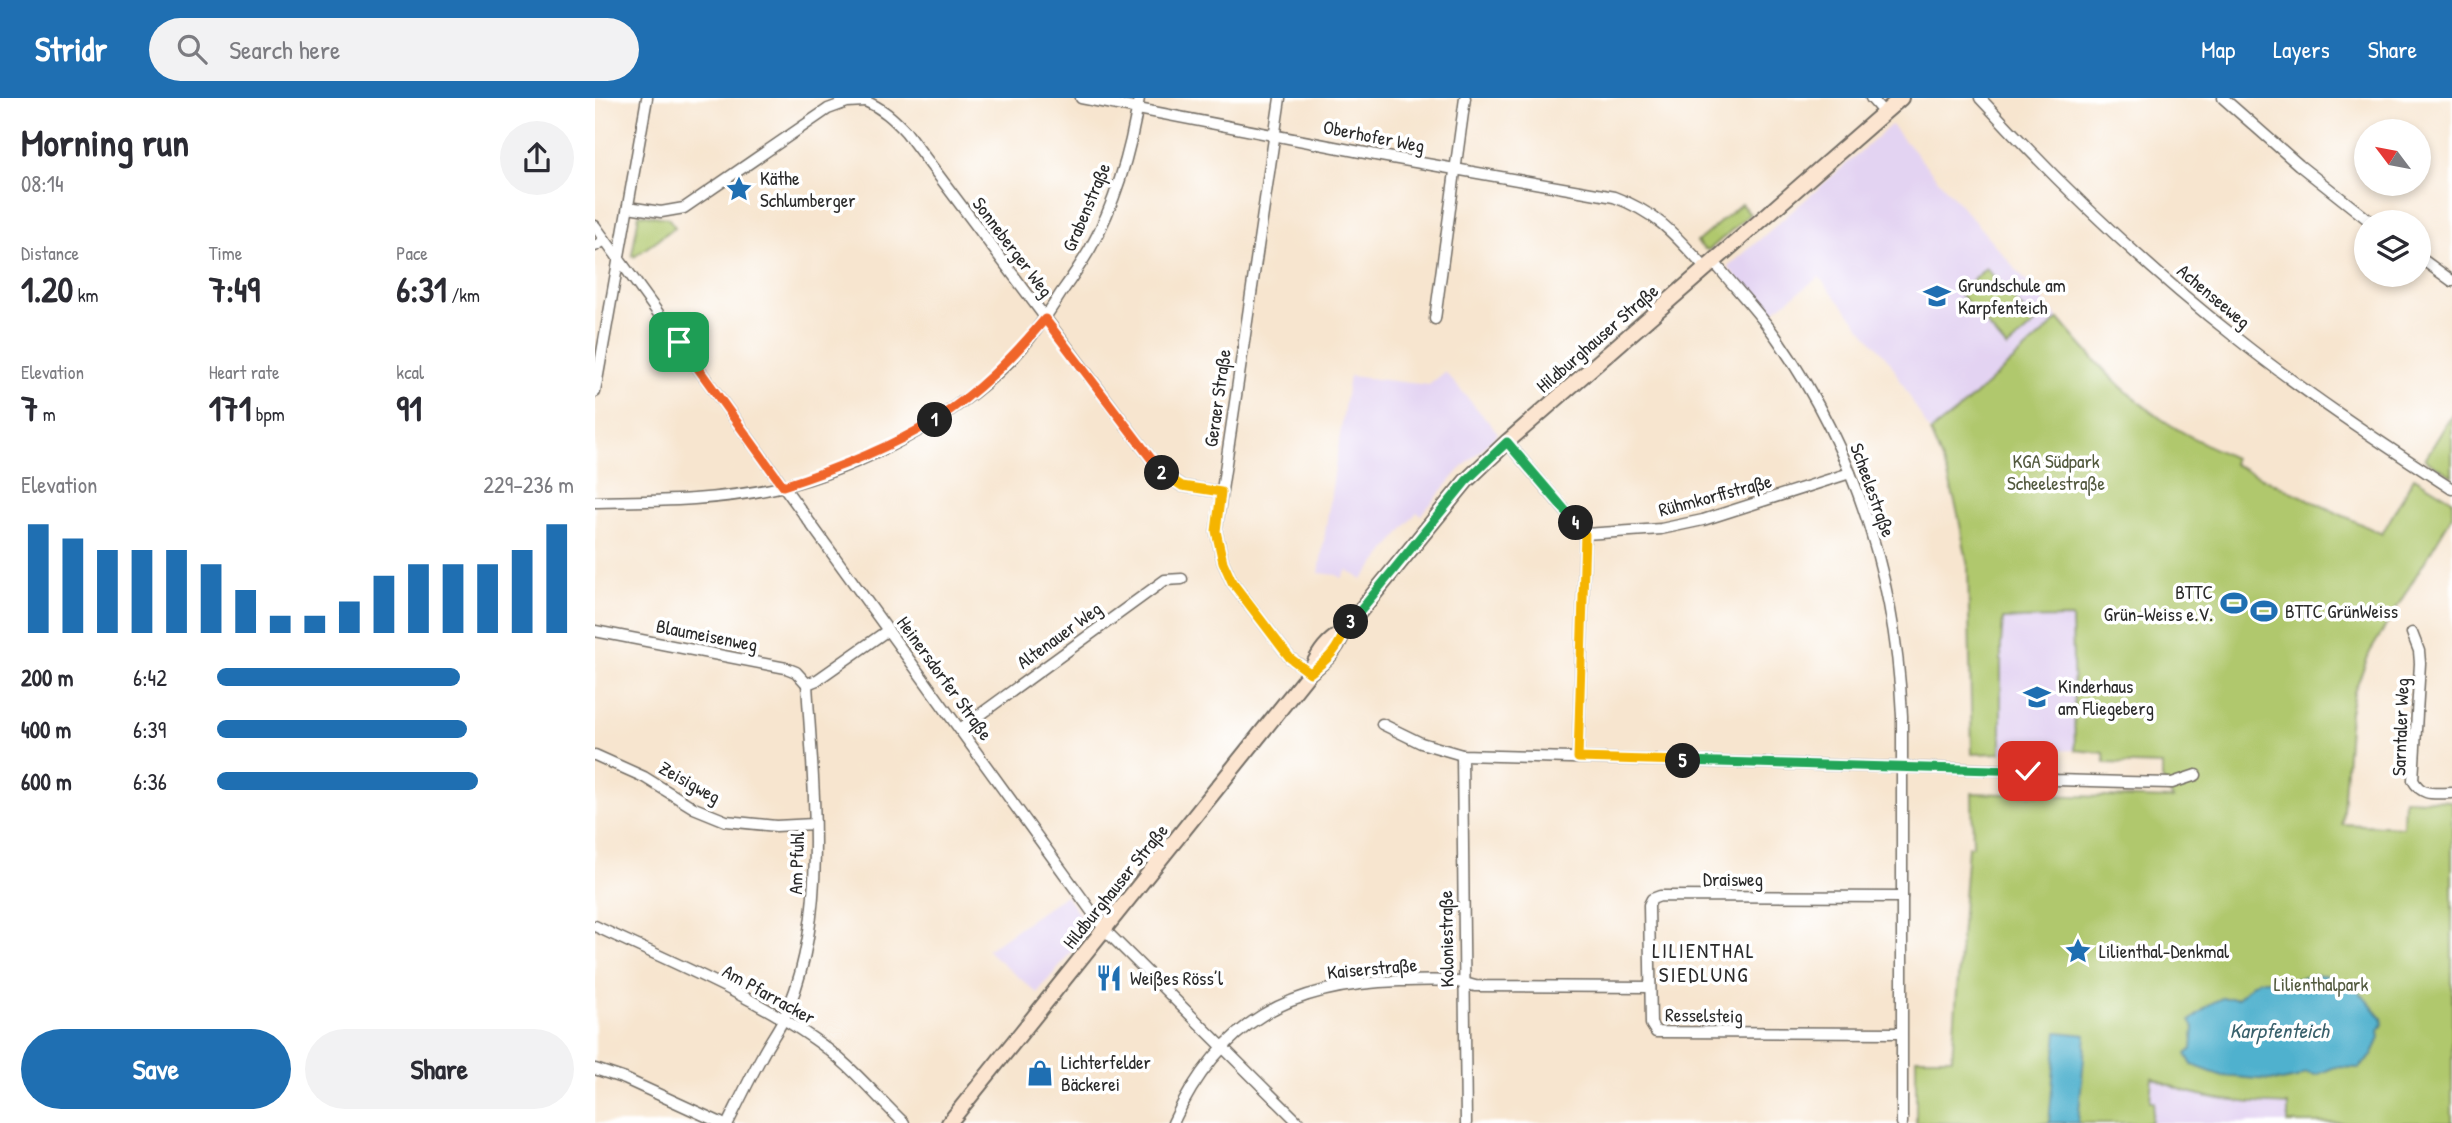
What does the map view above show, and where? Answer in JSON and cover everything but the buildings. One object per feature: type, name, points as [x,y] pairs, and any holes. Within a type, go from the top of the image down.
[{"type":"main road","name":"Hildburghauser Straße","points":[[949,1123],[1310,673],[1338,646],[1343,632],[1466,481],[1507,442],[1902,98]]},
{"type":"street","points":[[595,392],[647,98]]},
{"type":"street","name":"Oberhofer Weg","points":[[1081,98],[1138,103],[1273,134],[1613,197],[1663,223],[1710,265]]},
{"type":"street","name":"Geraer Straße","points":[[1279,98],[1216,531],[1223,562],[1232,582],[1290,658],[1310,673]]},
{"type":"street","points":[[1435,319],[1465,98]]},
{"type":"street","points":[[1871,98],[1884,113]]},
{"type":"street","name":"Achenseeweg","points":[[1980,98],[2052,175],[2140,258],[2205,313],[2305,390],[2452,489]]},
{"type":"street","points":[[2223,98],[2299,165],[2356,210]]},
{"type":"street","points":[[628,207],[661,212],[684,208],[828,109],[865,99]]},
{"type":"street","name":"Sonneberger Weg","points":[[865,99],[893,117],[906,132],[1161,472],[1182,486],[1221,492]]},
{"type":"street","name":"Grabenstraße","points":[[595,502],[701,499],[783,486],[847,464],[902,440],[959,405],[1011,360],[1045,319],[1090,248],[1122,172],[1138,103]]},
{"type":"street","name":"Heinersdorfer Straße","points":[[595,226],[1105,930],[1299,1123]]},
{"type":"street","points":[[595,246],[605,240]]},
{"type":"street","name":"Scheelestraße","points":[[1710,265],[1749,303],[1788,355],[1835,439],[1873,536],[1891,606],[1901,681],[1902,1123]]},
{"type":"street","points":[[2431,266],[2452,281]]},
{"type":"street","points":[[1507,442],[1585,534],[1578,758]]},
{"type":"street","name":"Rühmkorffstraße","points":[[1585,534],[1661,529],[1703,520],[1850,473]]},
{"type":"street","name":"Altenauer Weg","points":[[960,729],[1165,580],[1182,579]]},
{"type":"street","points":[[807,684],[817,680],[888,630]]},
{"type":"street","name":"Blaumeisenweg","points":[[595,631],[786,668],[796,672],[807,684]]},
{"type":"street","name":"Sarntaler Weg","points":[[2412,633],[2419,651],[2420,663],[2413,780],[2425,793],[2452,793]]},
{"type":"street","name":"Am Pfuhl","points":[[728,1123],[784,1019],[810,928],[815,879],[807,684]]},
{"type":"street","points":[[1382,724],[1421,743],[1462,755],[2028,771],[2056,780],[2126,782],[2172,783],[2196,775]]},
{"type":"street","name":"Zeisigweg","points":[[595,755],[644,777],[694,808],[726,821],[776,826],[814,824]]},
{"type":"street","name":"Koloniestraße","points":[[1462,755],[1466,1123]]},
{"type":"street","name":"Draisweg","points":[[1650,987],[1649,905],[1652,899],[1660,896],[1902,897]]},
{"type":"street","name":"Am Pfarracker","points":[[595,926],[784,1019],[835,1054],[904,1123]]},
{"type":"street","name":"Kaiserstraße","points":[[1173,1123],[1197,1079],[1223,1047],[1247,1026],[1287,1002],[1326,988],[1387,982],[1464,982]]},
{"type":"street","name":"Resselsteig","points":[[1464,982],[1475,986],[1650,987],[1651,1024],[1656,1032],[1901,1033]]},
{"type":"street","points":[[595,1069],[661,1095],[721,1123]]},
{"type":"shaded area","name":"Grundschule am Karpfenteich","points":[[1891,125],[2059,319],[1963,406],[1930,432],[1890,362],[1819,277],[1768,315],[1728,267]]},
{"type":"shaded area","points":[[1445,372],[1498,433],[1459,471],[1421,515],[1417,512],[1362,580],[1348,570],[1342,578],[1319,573],[1349,376],[1429,385]]},
{"type":"shaded area","name":"Kinderhaus am Fliegeberg","points":[[2003,618],[2072,618],[2075,750],[2001,753]]},
{"type":"shaded area","points":[[1065,895],[1090,929],[1037,993],[987,950]]},
{"type":"shaded area","points":[[2151,1077],[2196,1095],[2247,1103],[2289,1105],[2288,1123],[2151,1123],[2154,1102],[2150,1101]]},
{"type":"green space","points":[[1741,204],[1750,214],[1709,250],[1704,249],[1697,242]]},
{"type":"green space","points":[[639,214],[668,218],[675,227],[634,257],[632,255]]},
{"type":"green space","points":[[1986,268],[2035,324],[2007,348],[1959,293]]},
{"type":"green space","points":[[2059,319],[2120,386],[2163,420],[2234,458],[2233,464],[2382,534],[2414,477],[2452,500],[2452,516],[2370,652],[2354,692],[2350,712],[2342,824],[2403,827],[2404,799],[2452,801],[2452,1123],[2288,1123],[2288,1105],[2201,1095],[2184,1091],[2152,1077],[2150,1101],[2154,1102],[2151,1123],[1916,1123],[1916,1058],[1952,1058],[1968,846],[1973,846],[1972,793],[2173,799],[2162,778],[2162,765],[2105,763],[2104,753],[2075,750],[2072,618],[2003,619],[2001,753],[1972,754],[1968,567],[1947,472],[1930,432],[1963,406]]},
{"type":"green space","points":[[2452,415],[2452,476],[2425,459]]},
{"type":"water","name":"Karpfenteich","points":[[2324,975],[2356,988],[2382,1018],[2383,1024],[2376,1047],[2371,1057],[2359,1068],[2335,1067],[2316,1075],[2306,1073],[2282,1081],[2222,1076],[2192,1065],[2186,1054],[2192,1049],[2194,1027],[2190,1021],[2210,1004],[2222,998],[2238,998],[2259,980],[2291,980]]},
{"type":"water","points":[[2057,1032],[2086,1035],[2078,1123],[2049,1123]]},
{"type":"place","name":"Käthe Schlumberger","points":[[739,189]]},
{"type":"place","name":"Grundschule am Karpfenteich","points":[[1937,296]]},
{"type":"place","name":"BTTC Grün-Weiss e.V.","points":[[2234,603]]},
{"type":"place","name":"BTTC GrünWeiss","points":[[2264,611]]},
{"type":"place","name":"Kinderhaus am Fliegeberg","points":[[2037,697]]},
{"type":"place","name":"Lilienthal-Denkmal","points":[[2078,951]]},
{"type":"place","name":"Weißes Röss’l","points":[[1109,978]]},
{"type":"place","name":"Lichterfelder Bäckerei","points":[[1040,1073]]},
{"type":"district","name":"LILIENTHAL SIEDLUNG","points":[[1704,963]]},
{"type":"route","points":[[679,342],[783,486],[847,464],[902,440],[959,405],[1011,360],[1045,319],[1161,472],[1182,486],[1221,492],[1216,531],[1223,562],[1232,582],[1290,658],[1310,673],[1338,646],[1343,632],[1466,481],[1507,442],[1585,534],[1578,758],[2028,771]]},
{"type":"park label","name":"KGA Südpark Scheelestraße","points":[[2056,472]]},
{"type":"park label","name":"Lilienthalpark","points":[[2321,984]]}]
